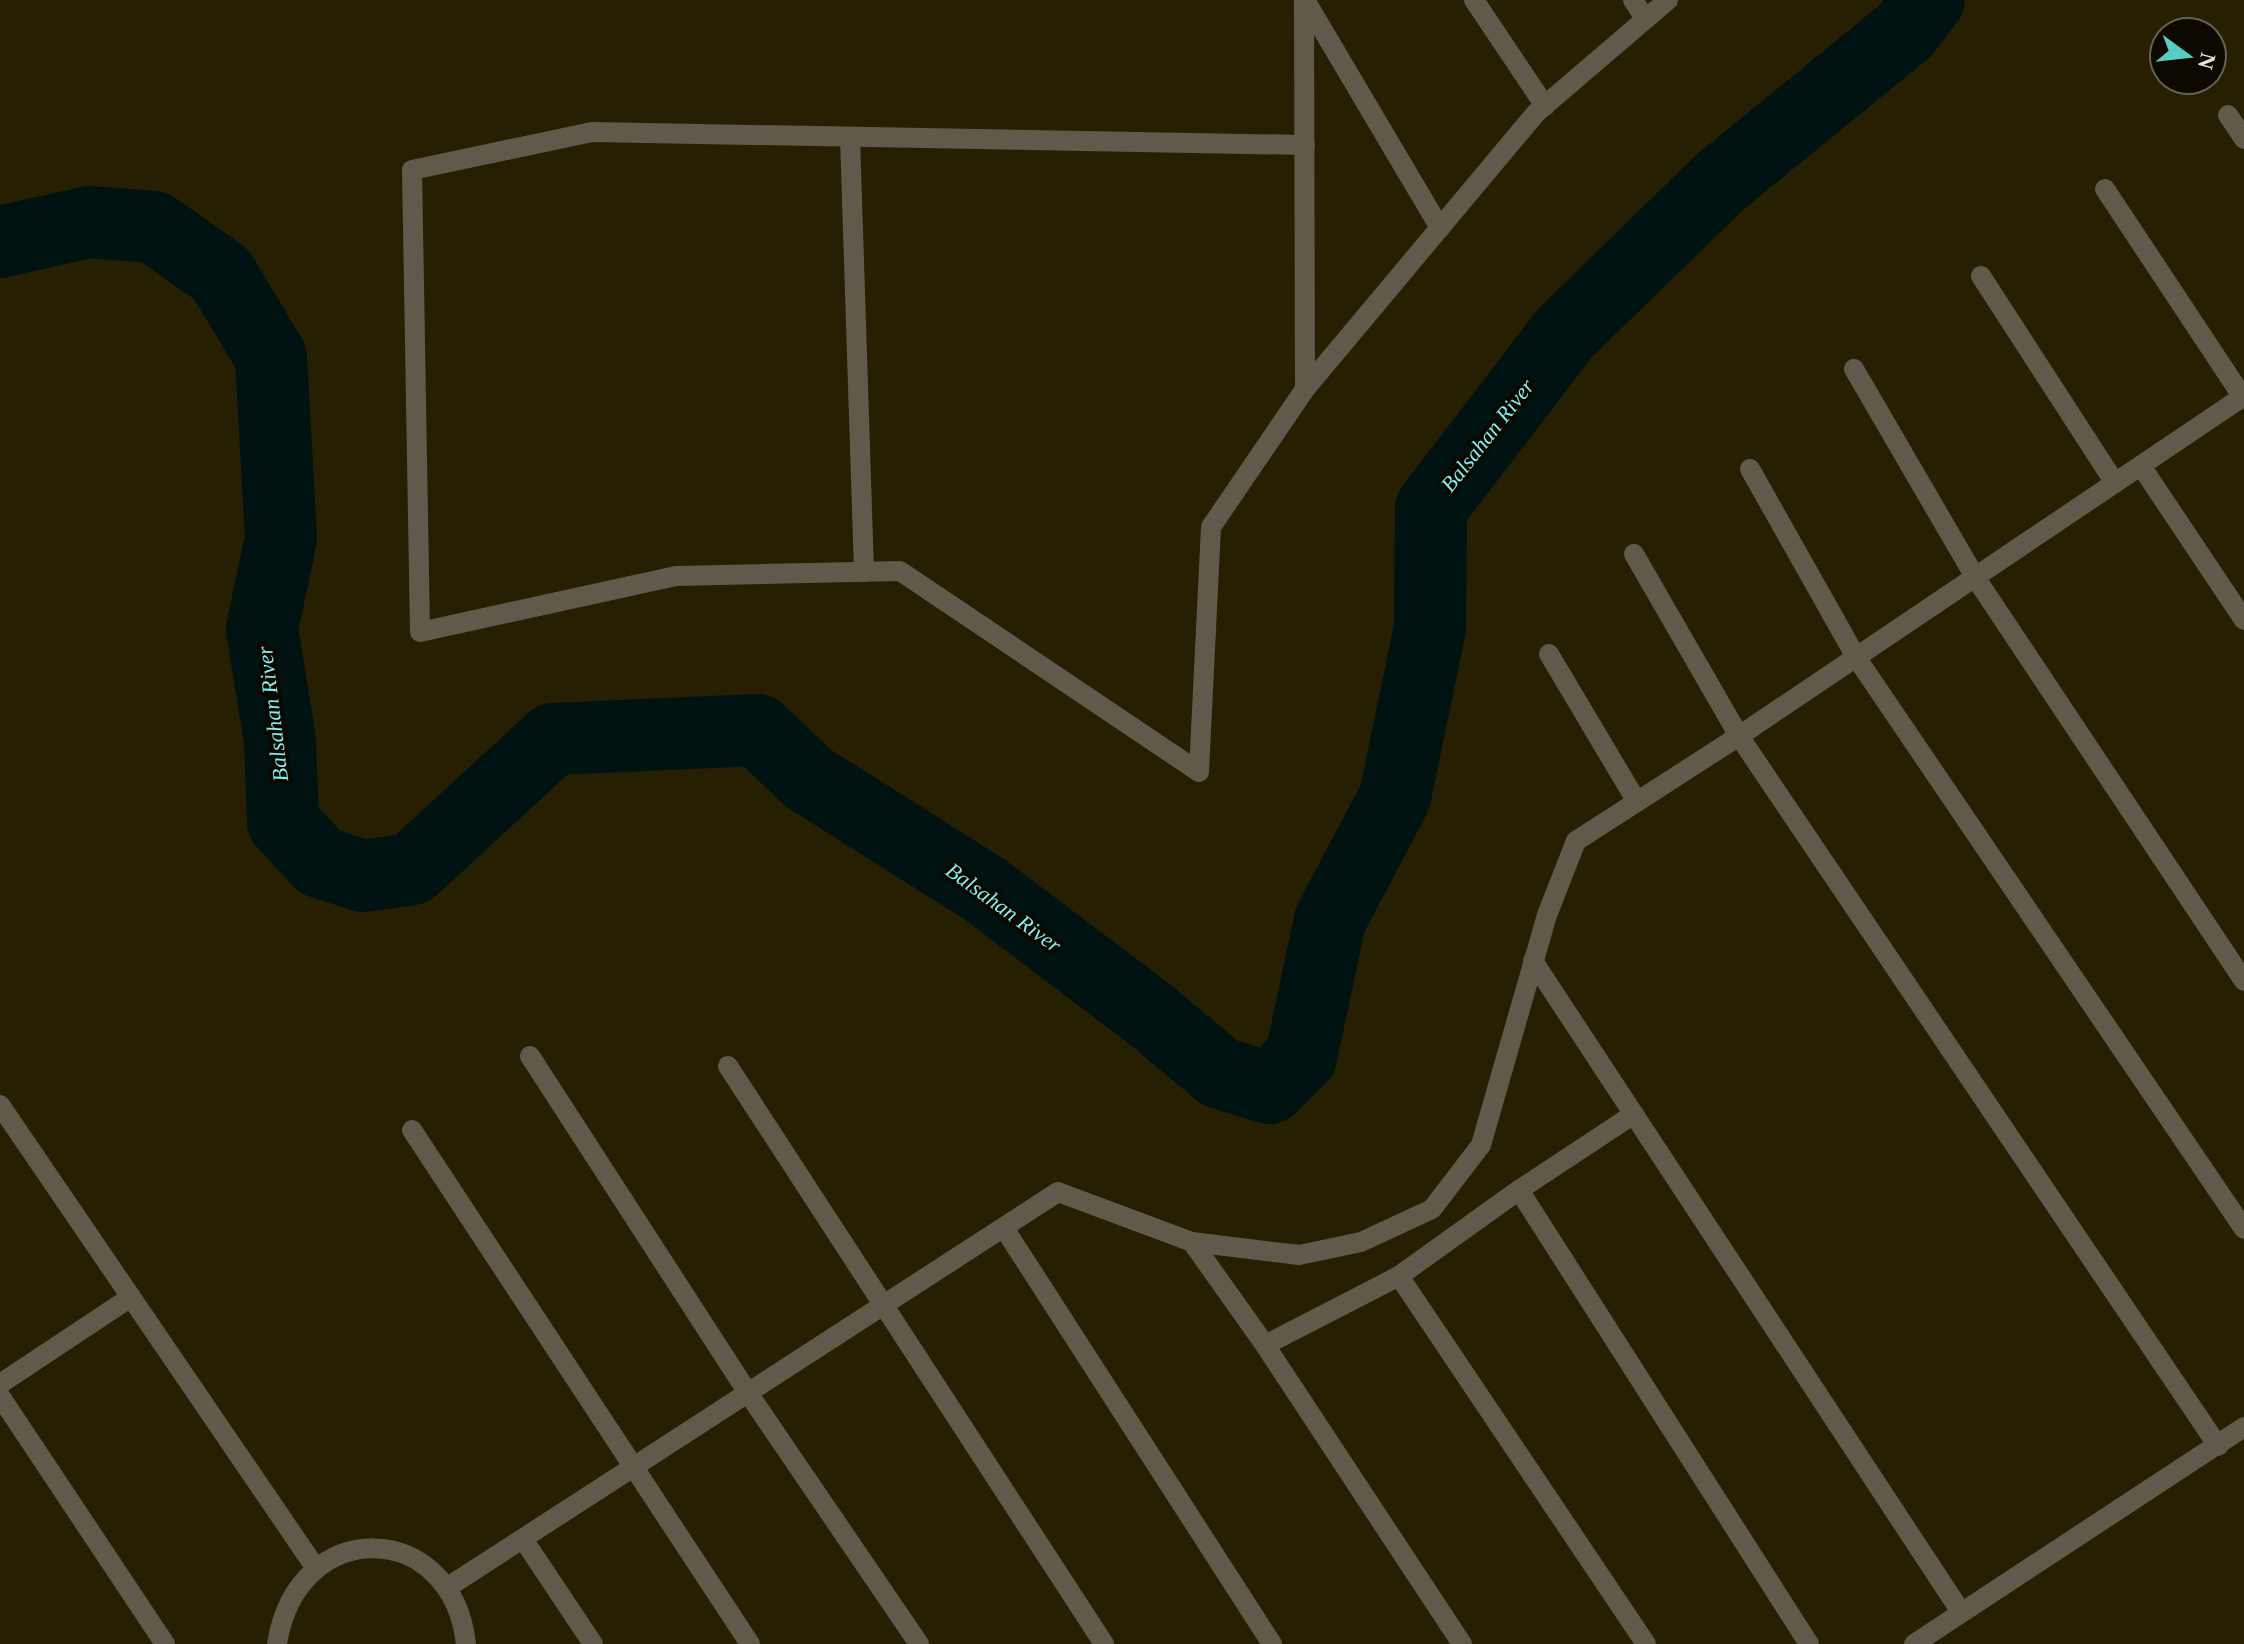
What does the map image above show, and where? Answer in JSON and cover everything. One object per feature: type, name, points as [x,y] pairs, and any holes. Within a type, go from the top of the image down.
[{"type":"street","points":[[1305,0],[1305,389]]},
{"type":"street","points":[[1305,0],[1440,228]]},
{"type":"street","points":[[1474,0],[1545,106]]},
{"type":"street","points":[[1633,0],[1644,17]]},
{"type":"street","points":[[1305,145],[592,132],[412,170],[420,632],[676,576],[900,571],[1199,772],[1211,527],[1305,389],[1545,106],[1644,17],[1668,0]]},
{"type":"street","points":[[2228,115],[2244,139]]},
{"type":"street","points":[[850,137],[864,572]]},
{"type":"street","points":[[448,1587],[1058,1192],[1192,1242],[1299,1255],[1361,1242],[1432,1209],[1481,1145],[1547,915],[1576,841],[1739,736],[2243,398],[2105,189]]},
{"type":"street","points":[[1981,276],[2115,483]]},
{"type":"street","points":[[1854,369],[1975,577],[2244,981]]},
{"type":"street","points":[[2141,466],[2244,620]]},
{"type":"street","points":[[1750,469],[1856,657],[2244,1229]]},
{"type":"street","points":[[1634,554],[1739,736],[2218,1446]]},
{"type":"street","points":[[1549,654],[1637,802]]},
{"type":"street","points":[[1533,961],[1961,1612]]},
{"type":"street","points":[[530,1056],[748,1393],[919,1644]]},
{"type":"street","points":[[728,1066],[1104,1644]]},
{"type":"street","points":[[0,1105],[315,1567]]},
{"type":"street","points":[[1265,1345],[1399,1276],[1519,1190],[1634,1114]]},
{"type":"street","points":[[412,1130],[750,1644]]},
{"type":"street","points":[[1519,1190],[1809,1644]]},
{"type":"street","points":[[1004,1228],[1272,1644]]},
{"type":"street","points":[[1192,1242],[1265,1345],[1462,1644]]},
{"type":"street","points":[[1399,1276],[1646,1644]]},
{"type":"street","points":[[0,1384],[131,1297]]},
{"type":"street","points":[[0,1396],[165,1644]]},
{"type":"street","points":[[1914,1644],[2244,1427]]},
{"type":"street","points":[[523,1539],[593,1644]]},
{"type":"street","points":[[277,1644],[281,1615],[295,1588],[315,1567],[342,1553],[371,1548],[401,1552],[427,1566],[448,1587],[463,1617],[466,1644]]},
{"type":"waterway","name":"Balsahan River","points":[[0,242],[89,222],[154,227],[221,274],[271,357],[281,538],[262,629],[280,740],[283,822],[320,862],[363,876],[412,869],[553,739],[758,730],[808,778],[984,889],[1147,1012],[1220,1073],[1270,1088],[1301,1057],[1330,920],[1395,797],[1430,628],[1431,508],[1565,333],[1720,182],[1905,31],[1929,0]]}]
